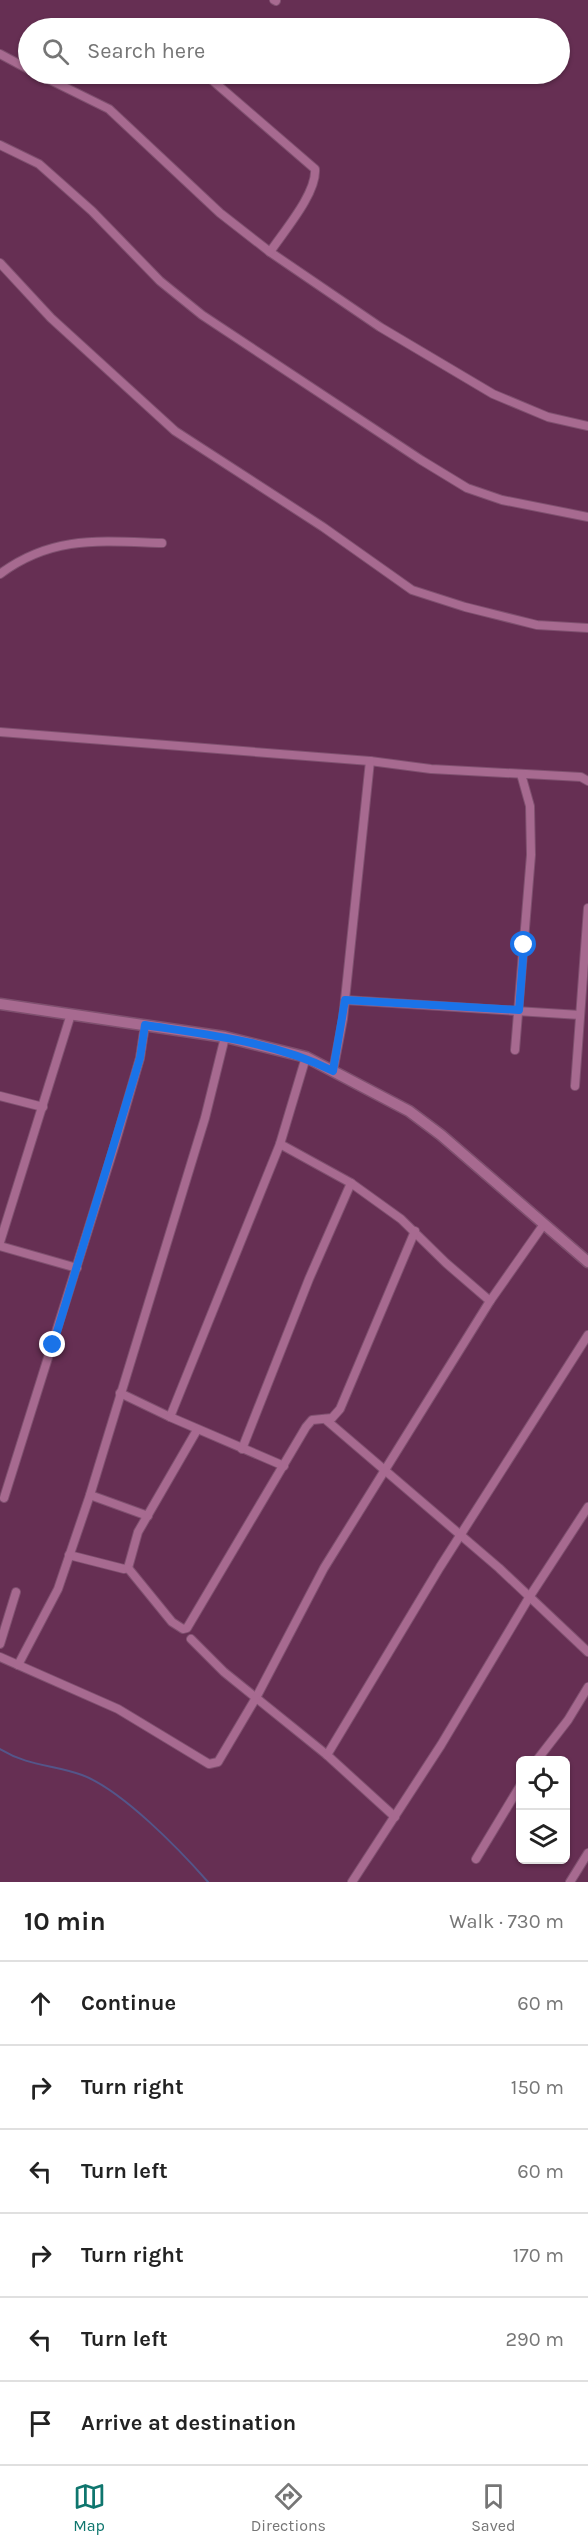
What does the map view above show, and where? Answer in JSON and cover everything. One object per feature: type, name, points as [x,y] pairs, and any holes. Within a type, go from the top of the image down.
[{"type":"street","points":[[0,54],[18,64]]},
{"type":"street","points":[[59,84],[109,108],[220,213],[270,252],[380,327],[493,394],[548,417],[588,426]]},
{"type":"street","points":[[217,84],[315,169],[316,179],[310,192],[270,252]]},
{"type":"street","points":[[0,145],[39,164],[92,211],[160,281],[202,315],[421,460],[466,488],[493,497],[588,517]]},
{"type":"street","points":[[0,263],[51,318],[176,431],[323,527],[412,590],[537,625],[588,628]]},
{"type":"street","points":[[0,574],[15,562],[48,548],[75,542],[162,543]]},
{"type":"street","points":[[0,732],[370,761],[431,769],[581,777],[588,781]]},
{"type":"street","points":[[333,1071],[345,1000],[370,761]]},
{"type":"street","points":[[515,1050],[531,827],[528,795],[521,774]]},
{"type":"street","points":[[575,1086],[588,908]]},
{"type":"street","points":[[345,1000],[580,1015]]},
{"type":"street","points":[[0,1004],[225,1037],[306,1058],[409,1111],[441,1135],[588,1262]]},
{"type":"street","points":[[71,1014],[0,1244],[77,1268]]},
{"type":"street","points":[[4,1498],[77,1268],[140,1058],[145,1025]]},
{"type":"street","points":[[18,1665],[58,1589],[90,1495],[205,1119],[225,1037]]},
{"type":"street","points":[[170,1417],[280,1144],[306,1058]]},
{"type":"street","points":[[0,1096],[43,1107]]},
{"type":"street","points":[[280,1144],[351,1183],[415,1232],[490,1301]]},
{"type":"street","points":[[242,1449],[309,1279],[351,1183]]},
{"type":"street","points":[[0,1657],[118,1709],[209,1764],[218,1762],[257,1696],[312,1589],[490,1301],[544,1224]]},
{"type":"street","points":[[69,1555],[128,1568],[172,1622],[183,1629],[187,1628],[306,1427],[312,1420],[332,1418],[340,1409],[415,1232]]},
{"type":"street","points":[[327,1755],[460,1537],[588,1335]]},
{"type":"street","points":[[120,1393],[197,1430],[284,1466]]},
{"type":"street","points":[[325,1419],[530,1596],[588,1652]]},
{"type":"street","points":[[128,1568],[138,1532],[197,1430]]},
{"type":"street","points":[[90,1495],[148,1515]]},
{"type":"street","points":[[352,1882],[588,1507]]},
{"type":"street","points":[[0,1644],[16,1592]]},
{"type":"street","points":[[191,1639],[224,1672],[257,1696],[327,1755],[395,1817]]},
{"type":"street","points":[[541,1756],[568,1720],[588,1687]]},
{"type":"street","points":[[476,1859],[516,1793]]},
{"type":"street","points":[[570,1882],[588,1853]]},
{"type":"waterway","points":[[0,1749],[21,1759],[71,1771],[98,1783],[150,1822],[208,1882]]},
{"type":"route","points":[[53,1345],[140,1058],[145,1025],[225,1037],[285,1050],[333,1071],[345,1000],[519,1010],[524,945]]}]
